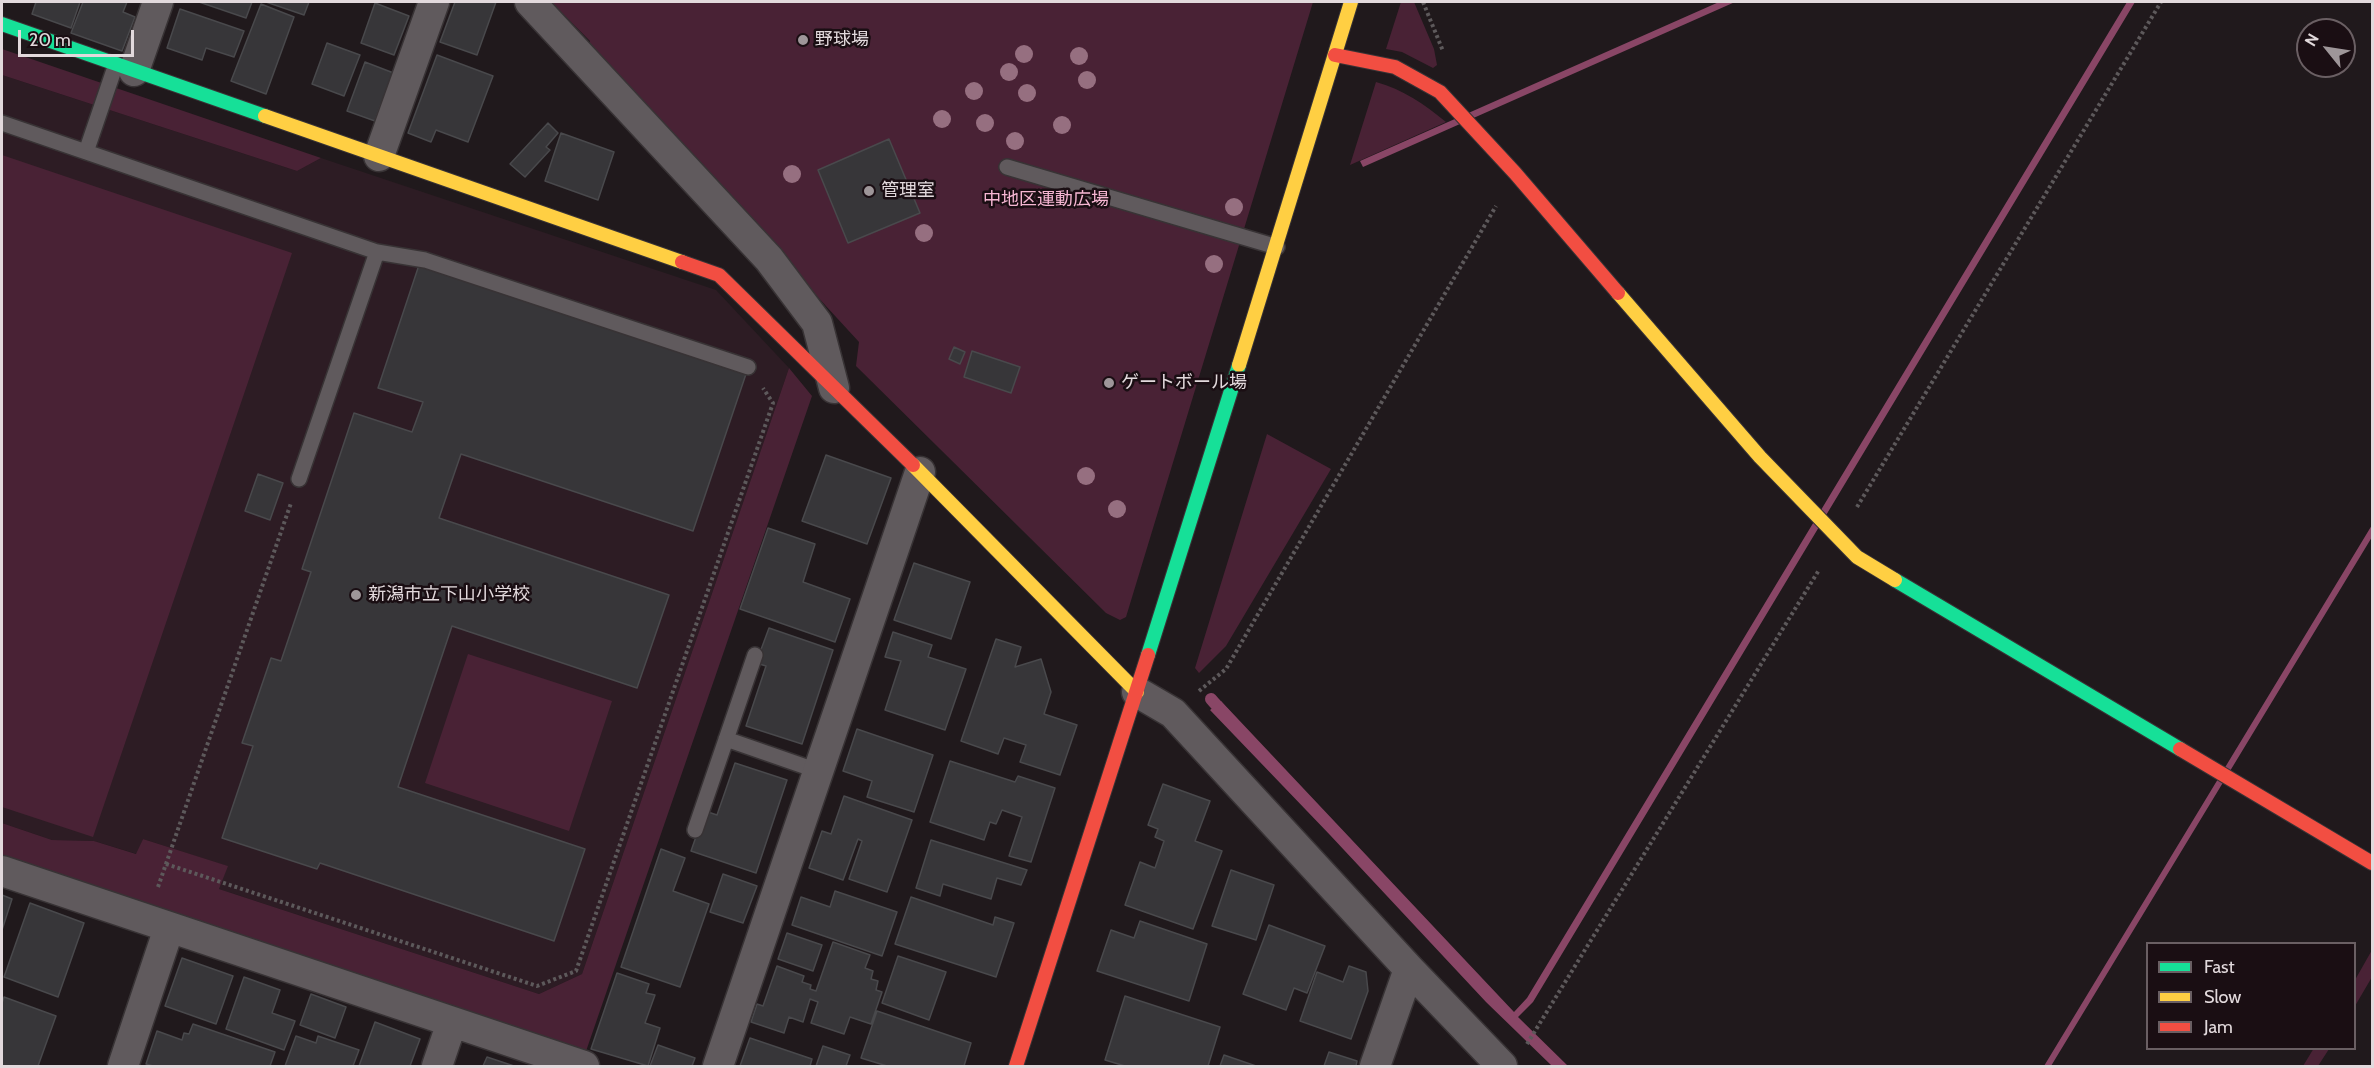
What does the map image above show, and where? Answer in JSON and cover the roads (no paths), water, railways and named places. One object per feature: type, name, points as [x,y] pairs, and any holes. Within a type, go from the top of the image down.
[{"type":"street","points":[[125,68],[158,2]]},
{"type":"street","points":[[379,156],[434,2]]},
{"type":"street","points":[[530,2],[769,259],[817,323],[834,387]]},
{"type":"street","points":[[1016,1066],[1137,692],[1277,247],[1351,2]]},
{"type":"street","points":[[2,24],[719,275],[920,472],[1137,692],[1173,713],[1408,969],[1503,1066]]},
{"type":"street","points":[[1335,55],[1395,68],[1440,92],[1515,172],[1760,458],[1857,557],[2373,863]]},
{"type":"street","points":[[718,1066],[920,472]]},
{"type":"street","points":[[2,871],[584,1066]]},
{"type":"street","points":[[123,1066],[169,928]]},
{"type":"street","points":[[1375,1066],[1408,969]]},
{"type":"street","points":[[437,1066],[452,1022]]},
{"type":"lane","points":[[86,152],[125,68]]},
{"type":"lane","points":[[2,123],[377,252],[425,260],[748,368]]},
{"type":"lane","points":[[1007,167],[1277,247]]},
{"type":"lane","points":[[299,479],[377,252]]},
{"type":"lane","points":[[695,830],[755,655]]},
{"type":"lane","points":[[726,739],[818,771]]},
{"type":"waterway","points":[[1211,699],[1226,716]]},
{"type":"place","name":"野球場","points":[[803,40]]},
{"type":"place","name":"管理室","points":[[869,191]]},
{"type":"place","name":"ゲートボール場","points":[[1109,383]]},
{"type":"place","name":"新潟市立下山小学校","points":[[356,595]]},
{"type":"park label","name":"中地区運動広場","points":[[1046,200]]}]
